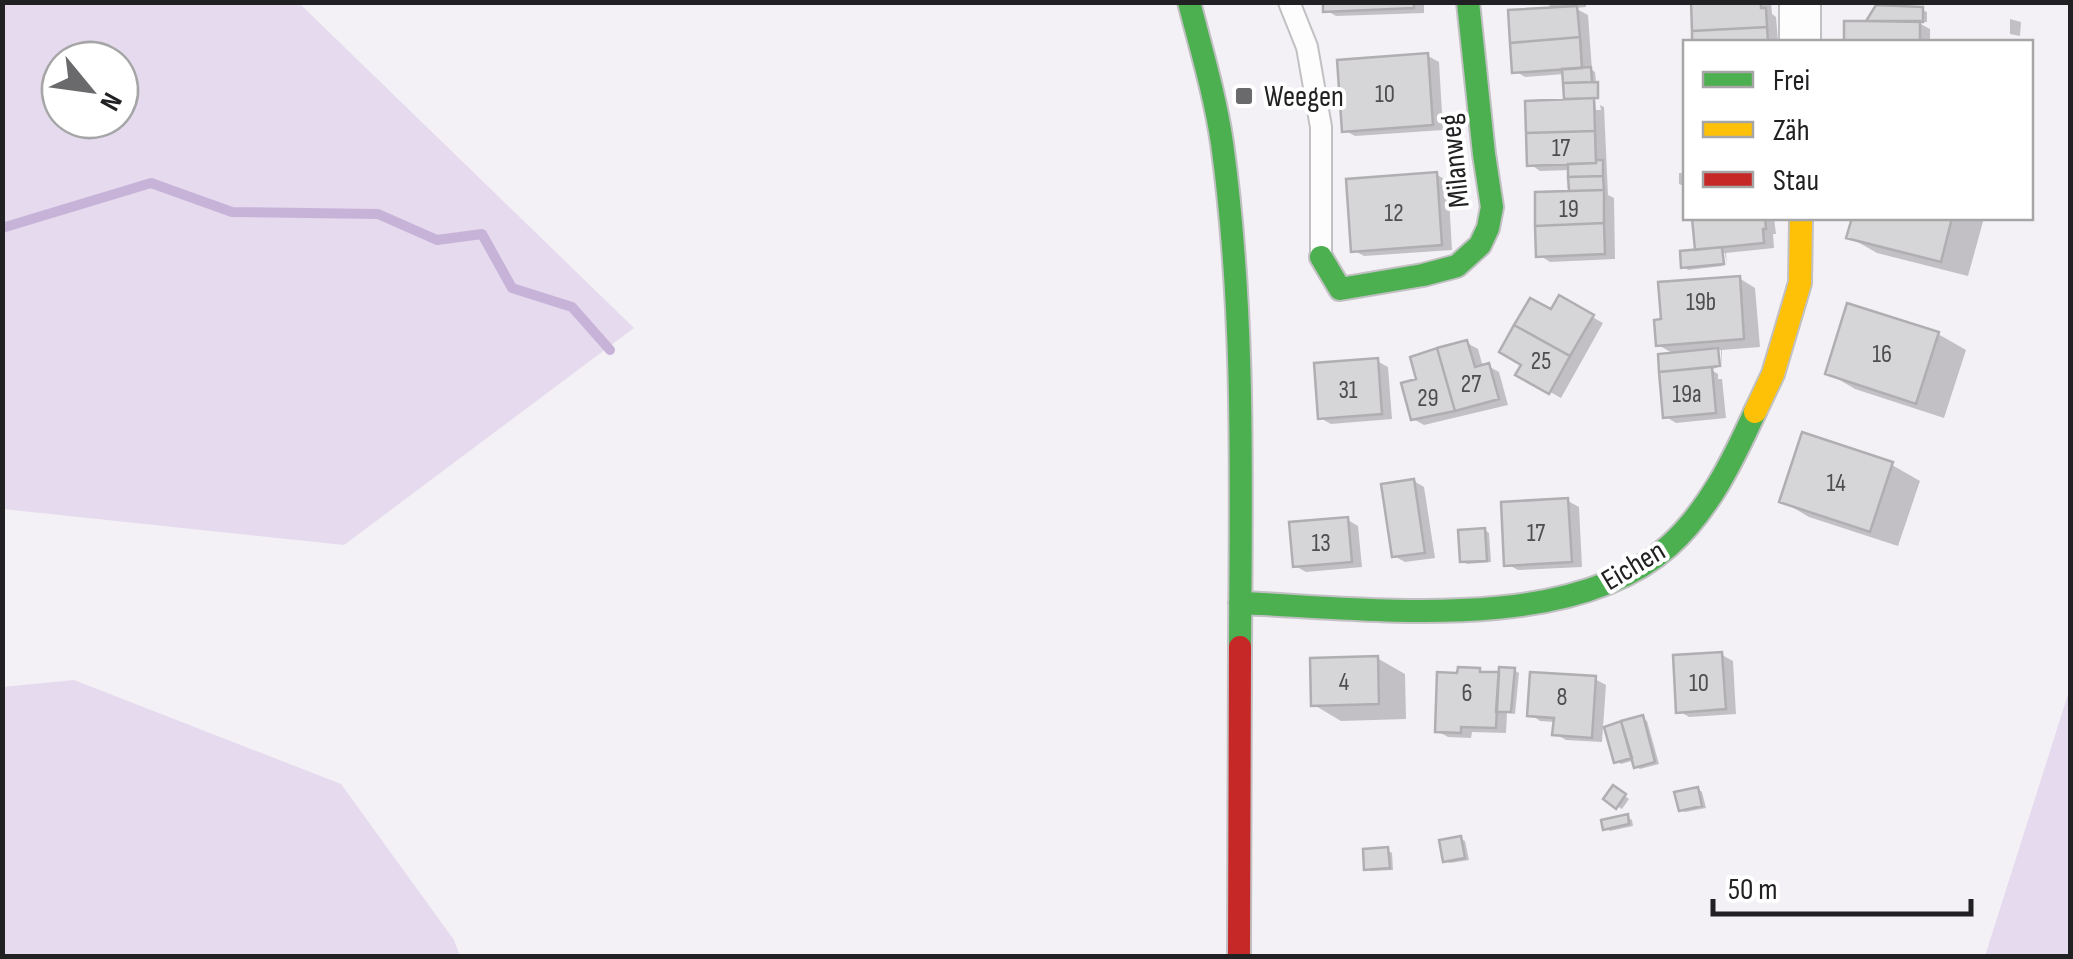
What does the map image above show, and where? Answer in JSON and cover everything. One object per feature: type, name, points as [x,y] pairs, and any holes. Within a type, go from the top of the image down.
[{"type":"street","points":[[1189,2],[1219,128],[1237,294],[1242,724],[1239,956]]},
{"type":"street","name":"Milanweg","points":[[1321,256],[1340,289],[1457,266],[1480,245],[1492,207],[1468,2]]},
{"type":"street","points":[[1800,2],[1800,40]]},
{"type":"street","name":"Eichen","points":[[1240,603],[1433,611],[1542,604],[1590,592],[1629,575],[1669,546],[1705,506],[1734,458],[1773,374],[1800,283],[1802,220]]},
{"type":"lane","points":[[1289,2],[1307,47],[1321,127],[1321,256]]},
{"type":"shaded area","points":[[3,2],[299,3],[634,328],[344,545],[3,509]]},
{"type":"shaded area","points":[[74,680],[341,784],[454,940],[460,956],[3,956],[3,687]]},
{"type":"shaded area","points":[[2070,688],[2070,956],[1985,956]]},
{"type":"building","points":[[1323,2],[1414,2],[1414,8],[1323,12]]},
{"type":"building","points":[[1691,2],[1761,2],[1761,8],[1766,8],[1767,27],[1692,31]]},
{"type":"building","points":[[1876,5],[1923,7],[1923,22],[1866,21]]},
{"type":"building","points":[[1577,6],[1580,37],[1510,43],[1508,10]]},
{"type":"building","points":[[1844,21],[1920,21],[1920,40],[1844,40]]},
{"type":"building","points":[[1767,27],[1768,40],[1692,40],[1692,31]]},
{"type":"building","points":[[1580,37],[1582,68],[1512,73],[1510,43]]},
{"type":"building","points":[[1428,53],[1433,125],[1342,132],[1337,60]]},
{"type":"building","points":[[1591,67],[1592,82],[1563,83],[1562,69]]},
{"type":"building","points":[[1598,82],[1598,98],[1564,99],[1563,83]]},
{"type":"building","points":[[1594,98],[1595,131],[1526,133],[1525,101]]},
{"type":"building","points":[[1595,131],[1596,163],[1527,166],[1526,133]]},
{"type":"building","points":[[1603,160],[1603,176],[1568,177],[1568,164]]},
{"type":"building","points":[[1437,172],[1442,245],[1351,252],[1346,179]]},
{"type":"building","points":[[1603,176],[1604,190],[1569,191],[1568,177]]},
{"type":"building","points":[[1604,190],[1604,223],[1535,226],[1535,192]]},
{"type":"building","points":[[1692,220],[1765,220],[1764,243],[1695,250]]},
{"type":"building","points":[[1851,220],[1952,220],[1941,262],[1846,238]]},
{"type":"building","points":[[1604,223],[1605,254],[1536,257],[1535,226]]},
{"type":"building","points":[[1722,247],[1724,264],[1681,268],[1680,251]]},
{"type":"building","points":[[1740,276],[1744,339],[1656,346],[1654,320],[1661,319],[1658,282]]},
{"type":"building","points":[[1559,295],[1594,315],[1570,356],[1514,325],[1530,298],[1551,309]]},
{"type":"building","points":[[1847,303],[1939,332],[1916,404],[1825,374]]},
{"type":"building","points":[[1514,325],[1570,356],[1549,394],[1515,375],[1521,365],[1499,352]]},
{"type":"building","points":[[1467,340],[1475,367],[1489,363],[1499,399],[1455,411],[1437,348]]},
{"type":"building","points":[[1437,348],[1455,411],[1411,420],[1401,383],[1416,379],[1410,357]]},
{"type":"building","points":[[1718,348],[1720,366],[1659,372],[1658,354]]},
{"type":"building","points":[[1378,358],[1382,414],[1318,419],[1314,363]]},
{"type":"building","points":[[1712,367],[1716,413],[1663,418],[1659,372]]},
{"type":"building","points":[[1802,432],[1893,462],[1870,532],[1779,502]]},
{"type":"building","points":[[1414,479],[1425,553],[1392,557],[1381,484]]},
{"type":"building","points":[[1568,498],[1572,562],[1504,566],[1501,502]]},
{"type":"building","points":[[1348,517],[1352,562],[1293,567],[1289,522]]},
{"type":"building","points":[[1485,528],[1487,561],[1460,562],[1458,530]]},
{"type":"building","points":[[1722,652],[1726,709],[1676,713],[1673,655]]},
{"type":"building","points":[[1378,656],[1379,704],[1311,706],[1310,658]]},
{"type":"building","points":[[1458,667],[1499,672],[1496,728],[1461,727],[1461,733],[1435,732],[1437,672],[1457,673]]},
{"type":"building","points":[[1499,667],[1515,668],[1511,712],[1496,712]]},
{"type":"building","points":[[1530,672],[1596,676],[1592,738],[1552,735],[1554,718],[1527,716]]},
{"type":"building","points":[[1643,715],[1655,762],[1634,768],[1621,721]]},
{"type":"building","points":[[1621,721],[1632,758],[1614,763],[1604,727]]},
{"type":"building","points":[[1613,785],[1626,794],[1616,809],[1603,799]]},
{"type":"building","points":[[1698,787],[1702,806],[1679,811],[1674,792]]},
{"type":"building","points":[[1628,814],[1629,824],[1603,830],[1601,820]]},
{"type":"building","points":[[1461,836],[1465,858],[1443,862],[1439,840]]},
{"type":"building","points":[[1388,847],[1390,868],[1364,870],[1363,849]]},
{"type":"waterway","points":[[2,228],[151,183],[232,212],[378,214],[437,240],[482,234],[512,288],[572,307],[610,350]]},
{"type":"traffic: fast","points":[[1189,2],[1219,125],[1235,269],[1240,395],[1240,647]]},
{"type":"traffic: fast","points":[[1321,257],[1340,289],[1457,266],[1480,245],[1492,207],[1468,2]]},
{"type":"traffic: fast","points":[[1240,603],[1464,610],[1522,605],[1577,594],[1627,574],[1683,532],[1719,484],[1755,412]]},
{"type":"traffic: slow","points":[[1755,412],[1773,374],[1800,283],[1801,220]]},
{"type":"traffic: jam","points":[[1239,956],[1240,647]]},
{"type":"place","name":"Weegen","points":[[1244,96]]}]
